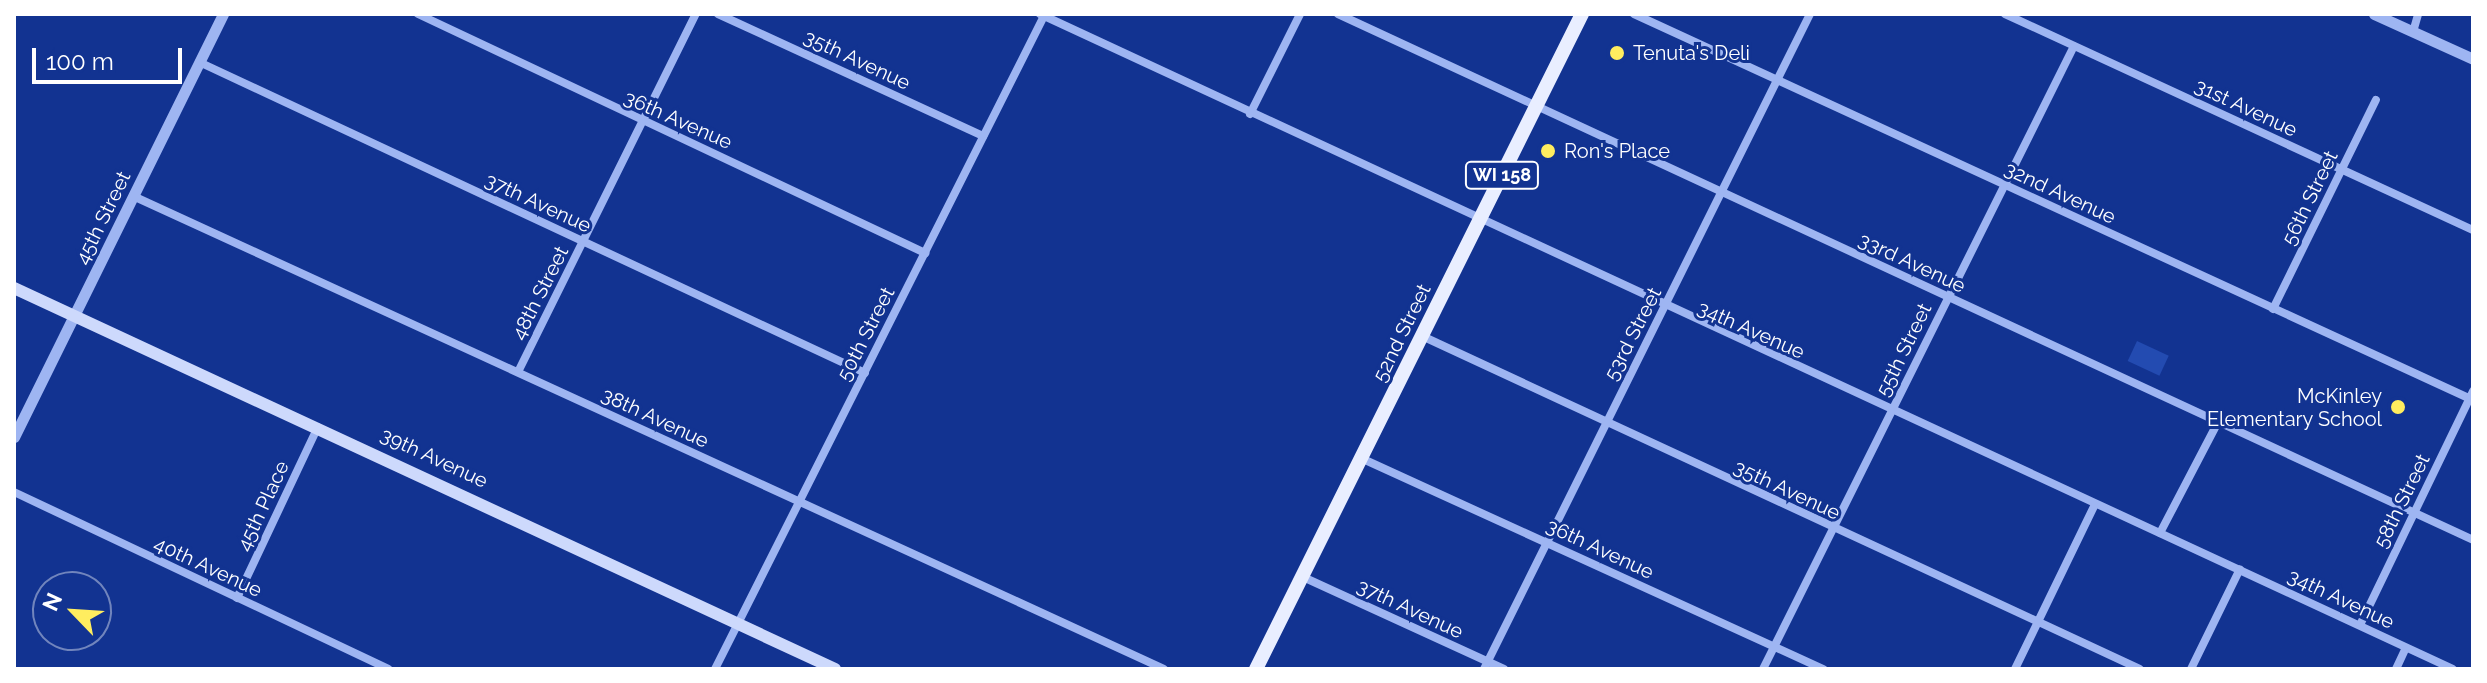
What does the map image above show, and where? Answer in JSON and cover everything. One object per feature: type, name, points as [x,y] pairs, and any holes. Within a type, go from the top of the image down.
[{"type":"main road","name":"52nd Street","points":[[1256,669],[1582,14]]},
{"type":"main road","name":"39th Avenue","points":[[14,288],[835,669]]},
{"type":"street","name":"45th Street","points":[[14,437],[223,14]]},
{"type":"street","name":"36th Avenue","points":[[418,14],[925,253]]},
{"type":"street","name":"48th Street","points":[[518,372],[696,14]]},
{"type":"street","name":"35th Avenue","points":[[718,14],[983,136]]},
{"type":"street","points":[[1250,114],[1300,14]]},
{"type":"street","name":"33rd Avenue","points":[[1338,14],[1535,108],[2219,420],[2473,540]]},
{"type":"street","name":"32nd Avenue","points":[[1634,14],[2273,309],[2472,396]]},
{"type":"street","name":"53rd Street","points":[[1486,665],[1810,14]]},
{"type":"street","name":"31st Avenue","points":[[2005,14],[2473,230]]},
{"type":"street","points":[[2374,14],[2473,59]]},
{"type":"street","points":[[2413,32],[2418,14]]},
{"type":"street","name":"50th Street","points":[[715,669],[1043,15]]},
{"type":"street","name":"34th Avenue","points":[[1043,15],[1665,308],[2453,669]]},
{"type":"street","name":"55th Street","points":[[1763,669],[2074,46]]},
{"type":"street","name":"37th Avenue","points":[[199,62],[865,373]]},
{"type":"street","name":"56th Street","points":[[2273,309],[2376,100]]},
{"type":"street","name":"38th Avenue","points":[[133,196],[1164,669]]},
{"type":"street","name":"35th Avenue","points":[[1422,336],[1832,529],[2140,669]]},
{"type":"street","name":"58th Street","points":[[2360,625],[2472,396]]},
{"type":"street","points":[[2160,533],[2219,420]]},
{"type":"street","name":"45th Place","points":[[237,598],[318,427]]},
{"type":"street","name":"36th Avenue","points":[[1363,459],[1823,669]]},
{"type":"street","name":"40th Avenue","points":[[14,492],[388,669]]},
{"type":"street","points":[[2015,669],[2094,506]]},
{"type":"street","points":[[2191,669],[2240,569]]},
{"type":"street","name":"37th Avenue","points":[[1303,577],[1486,665],[1504,669]]},
{"type":"street","points":[[2396,669],[2406,648]]},
{"type":"shaded area","points":[[2137,341],[2169,356],[2159,376],[2128,361]]},
{"type":"place","name":"Tenuta's Deli","points":[[1617,53]]},
{"type":"place","name":"Ron's Place","points":[[1548,151]]},
{"type":"place","name":"McKinley Elementary School","points":[[2398,407]]}]
